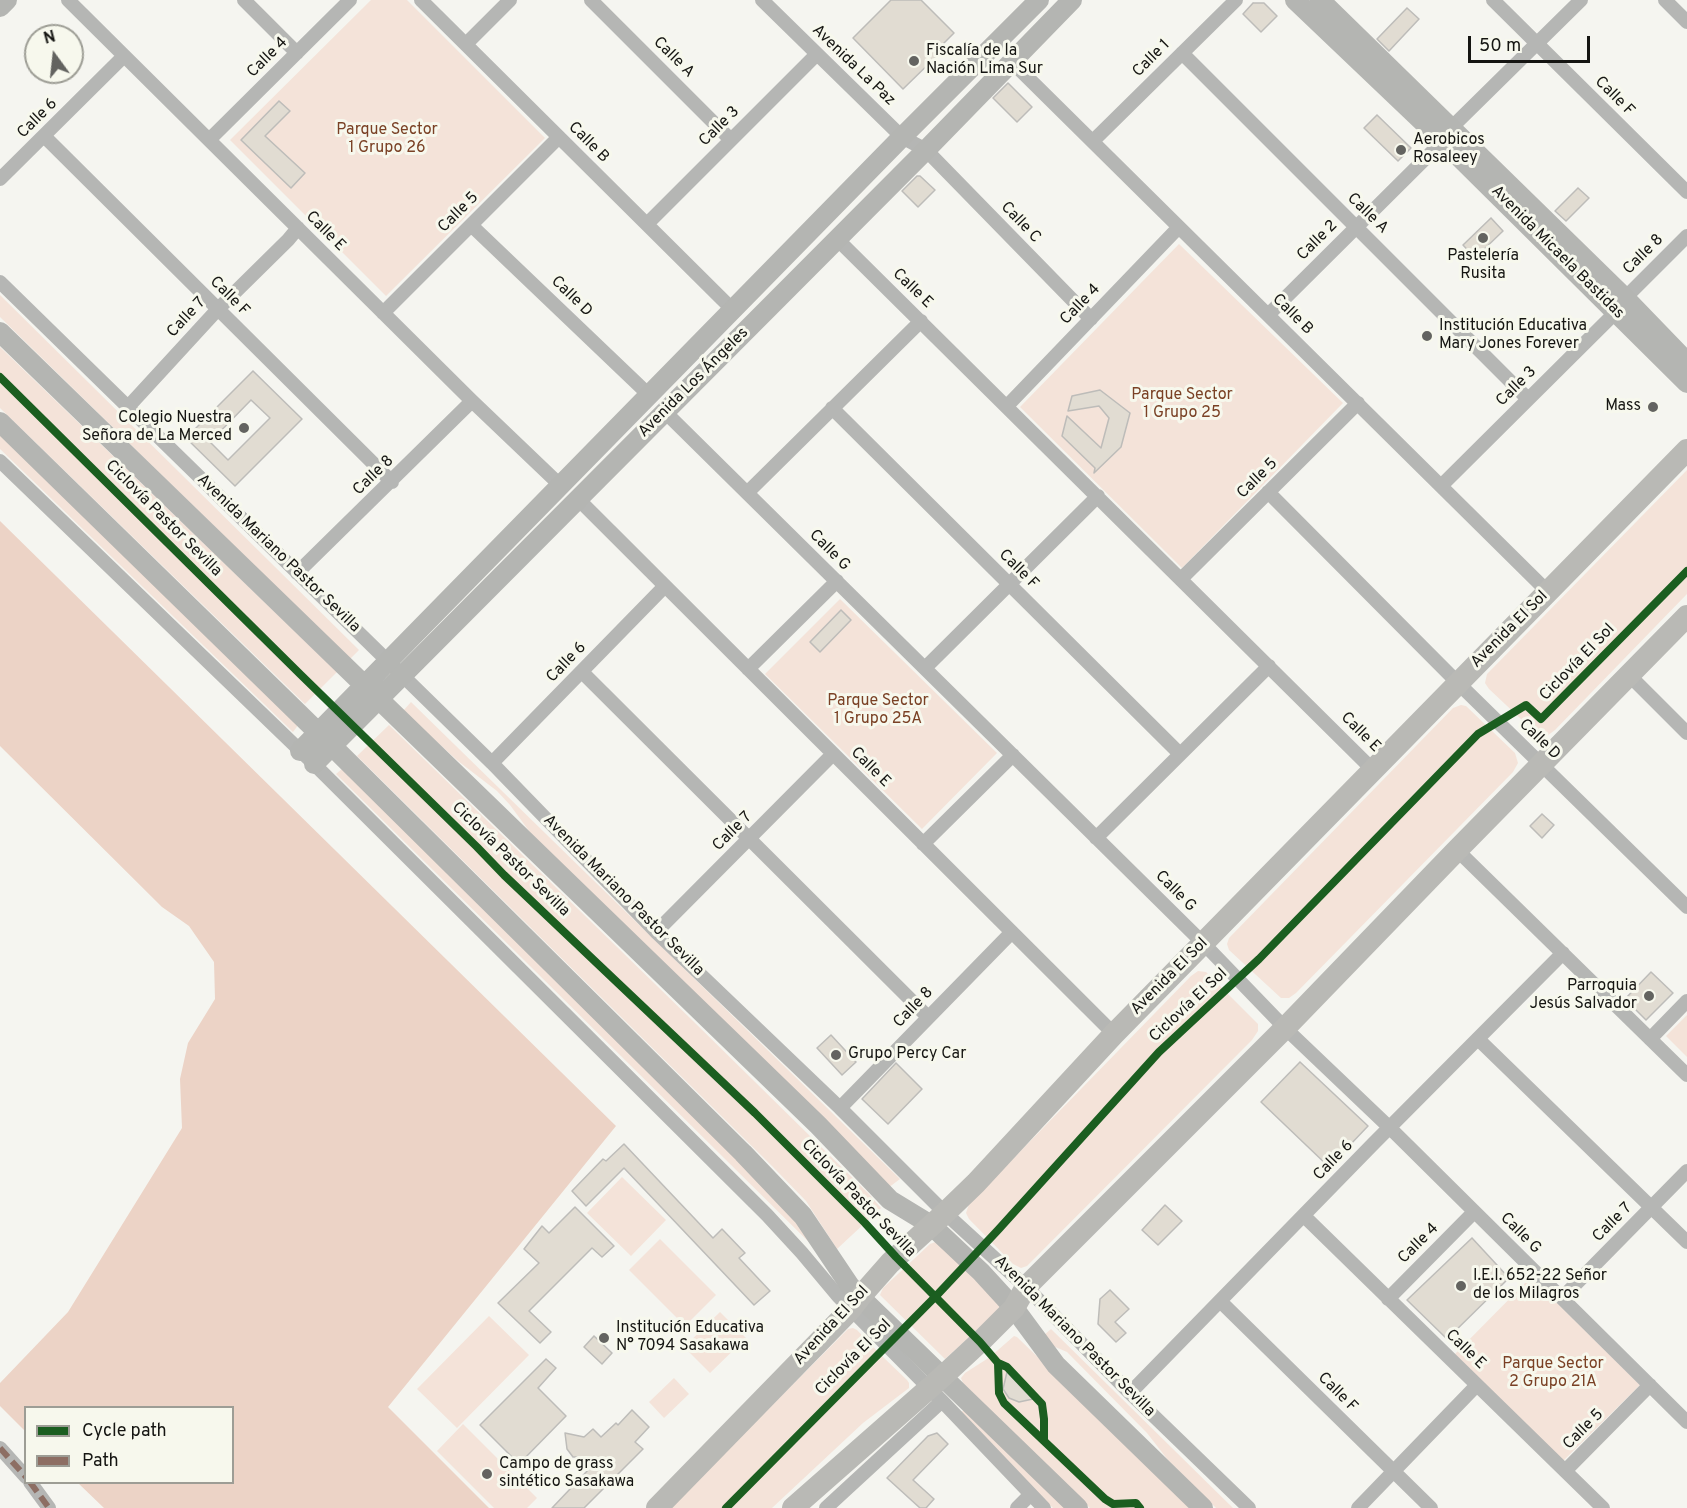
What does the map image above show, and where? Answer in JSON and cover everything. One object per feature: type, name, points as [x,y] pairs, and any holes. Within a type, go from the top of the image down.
[{"type":"main road","points":[[0,7],[7,0]]},
{"type":"main road","name":"Avenida Los Ángeles","points":[[307,757],[317,732],[1039,0]]},
{"type":"main road","name":"Avenida Los Ángeles","points":[[307,757],[332,746],[926,150],[1072,0]]},
{"type":"main road","name":"Avenida Micaela Bastidas","points":[[1295,0],[1447,134]]},
{"type":"main road","name":"Avenida Micaela Bastidas","points":[[1320,0],[1447,134],[1621,305],[1687,362]]},
{"type":"main road","name":"Avenida Micaela Bastidas","points":[[1621,305],[1687,383]]},
{"type":"main road","name":"Avenida Mariano Pastor Sevilla","points":[[0,332],[818,1125],[890,1200],[938,1219],[1014,1308],[1056,1365],[1203,1508]]},
{"type":"main road","points":[[0,423],[332,746],[743,1153],[803,1216],[850,1286],[855,1303],[937,1389],[963,1396],[1078,1508]]},
{"type":"main road","name":"Avenida El Sol","points":[[657,1508],[855,1303],[900,1253],[976,1183],[1114,1034],[1687,450]]},
{"type":"main road","points":[[792,1508],[937,1389],[1014,1308],[1026,1287],[1285,1028],[1687,616]]},
{"type":"street","name":"Calle E","points":[[68,0],[472,401],[560,485]]},
{"type":"street","points":[[244,0],[297,53]]},
{"type":"street","name":"Calle 4","points":[[209,140],[350,0]]},
{"type":"street","name":"Calle B","points":[[421,0],[732,309]]},
{"type":"street","points":[[466,44],[510,0]]},
{"type":"street","name":"Calle A","points":[[591,0],[731,140]]},
{"type":"street","name":"Avenida La Paz","points":[[762,0],[902,137],[926,150]]},
{"type":"street","name":"Calle 1","points":[[1093,141],[1236,0]]},
{"type":"street","name":"Calle F","points":[[1493,0],[1687,192]]},
{"type":"street","points":[[1447,134],[1581,0]]},
{"type":"street","points":[[1665,0],[1687,22]]},
{"type":"street","name":"Calle A","points":[[1182,53],[1528,399]]},
{"type":"street","name":"Calle 3","points":[[647,224],[817,54]]},
{"type":"street","name":"Calle 6","points":[[0,179],[124,56]]},
{"type":"street","name":"Calle B","points":[[1012,62],[1548,592]]},
{"type":"street","name":"Calle 2","points":[[1268,315],[1447,134]]},
{"type":"street","name":"Calle F","points":[[44,136],[392,482]]},
{"type":"street","name":"Calle 5","points":[[383,312],[559,137]]},
{"type":"street","name":"Calle C","points":[[926,150],[1091,319]]},
{"type":"street","name":"Calle D","points":[[471,225],[648,394]]},
{"type":"street","name":"Calle 4","points":[[1007,406],[1179,227]]},
{"type":"street","name":"Calle 7","points":[[128,407],[218,309],[298,228]]},
{"type":"street","name":"Calle 8","points":[[1621,305],[1687,236]]},
{"type":"street","name":"Calle E","points":[[837,239],[1373,770]]},
{"type":"street","name":"Avenida Mariano Pastor Sevilla","points":[[0,282],[492,763],[656,932],[840,1108],[938,1219],[1026,1287],[1130,1393],[1249,1508]]},
{"type":"street","name":"Calle 3","points":[[1441,486],[1621,305]]},
{"type":"street","points":[[747,492],[921,321]]},
{"type":"street","name":"Calle 8","points":[[297,573],[472,401]]},
{"type":"street","name":"Calle 5","points":[[1181,579],[1358,404]]},
{"type":"street","name":"Calle F","points":[[832,408],[1180,754]]},
{"type":"street","name":"Calle G","points":[[665,412],[1203,943],[1285,1028],[1390,1128],[1687,1422]]},
{"type":"street","points":[[0,461],[307,757],[767,1215],[802,1253],[855,1303]]},
{"type":"street","name":"Calle D","points":[[1269,492],[1458,683],[1687,907]]},
{"type":"street","points":[[925,668],[1098,496]]},
{"type":"street","name":"Calle E","points":[[578,499],[1114,1034]]},
{"type":"street","points":[[748,669],[837,581]]},
{"type":"street","name":"Calle 6","points":[[492,763],[665,586]]},
{"type":"street","points":[[1096,838],[1269,666]]},
{"type":"street","points":[[582,672],[928,1017]]},
{"type":"street","points":[[1629,675],[1687,733]]},
{"type":"street","name":"Calle 7","points":[[656,932],[833,754]]},
{"type":"street","points":[[923,844],[1013,755]]},
{"type":"street","points":[[1457,850],[1687,1075]]},
{"type":"street","name":"Calle 8","points":[[840,1108],[1012,932]]},
{"type":"street","name":"Calle 6","points":[[1130,1393],[1563,953]]},
{"type":"street","points":[[1650,1039],[1687,1001]]},
{"type":"street","points":[[1478,1039],[1687,1242]]},
{"type":"street","name":"Calle 7","points":[[1562,1298],[1687,1171]]},
{"type":"street","name":"Calle 4","points":[[1388,1299],[1474,1212]]},
{"type":"street","name":"Calle E","points":[[1304,1216],[1603,1508]]},
{"type":"street","name":"Calle F","points":[[1220,1301],[1431,1508]]},
{"type":"street","points":[[1358,1508],[1477,1385]]},
{"type":"street","name":"Calle 5","points":[[1565,1471],[1650,1385]]},
{"type":"street","points":[[826,1508],[937,1389],[1044,1508]]},
{"type":"street","points":[[0,1448],[24,1475]]},
{"type":"street","points":[[31,1484],[49,1508]]},
{"type":"street","points":[[1017,1508],[1030,1494]]},
{"type":"green space","name":"Parque Sector 1 Grupo 26","points":[[371,0],[407,0],[545,138],[386,296],[230,140]]},
{"type":"green space","name":"Parque Sector 1 Grupo 25","points":[[1179,244],[1343,403],[1182,568],[1020,407]]},
{"type":"green space","points":[[0,295],[359,650],[350,659],[0,317]]},
{"type":"green space","points":[[0,347],[337,672],[305,704],[0,408]]},
{"type":"green space","points":[[0,434],[299,724],[293,732],[0,449]]},
{"type":"green space","points":[[1687,470],[1687,594],[1555,730],[1547,736],[1539,736],[1489,689],[1485,683],[1487,674]]},
{"type":"green space","name":"Parque Sector 1 Grupo 25A","points":[[840,599],[997,753],[922,829],[765,674]]},
{"type":"green space","points":[[411,702],[900,1179],[888,1188],[535,839],[497,791],[458,761],[403,711]]},
{"type":"green space","points":[[1466,706],[1515,753],[1518,763],[1513,772],[1296,993],[1289,998],[1281,998],[1229,950],[1227,944],[1229,938],[1453,708]]},
{"type":"green space","points":[[389,725],[881,1208],[837,1249],[806,1201],[772,1166],[357,756]]},
{"type":"green space","points":[[343,768],[804,1225],[821,1254],[336,774]]},
{"type":"green space","points":[[1198,971],[1206,972],[1258,1024],[1258,1031],[1252,1040],[1027,1266],[1021,1268],[1013,1264],[969,1219],[966,1213],[969,1204]]},
{"type":"green space","points":[[1687,1015],[1687,1057],[1666,1036]]},
{"type":"green space","points":[[622,1177],[666,1220],[631,1256],[587,1213]]},
{"type":"green space","points":[[660,1239],[716,1295],[685,1326],[629,1270]]},
{"type":"green space","points":[[938,1241],[1002,1308],[945,1359],[880,1295],[883,1288],[930,1244]]},
{"type":"green space","name":"Parque Sector 2 Grupo 21A","points":[[1531,1277],[1640,1385],[1563,1461],[1455,1354]]},
{"type":"green space","points":[[720,1312],[746,1338],[710,1373],[684,1347]]},
{"type":"green space","points":[[489,1316],[529,1355],[457,1428],[417,1389]]},
{"type":"green space","points":[[853,1328],[907,1380],[909,1388],[863,1423],[772,1508],[670,1508],[848,1329]]},
{"type":"green space","points":[[1051,1329],[1233,1508],[1216,1508],[1168,1460],[1147,1433],[1067,1352],[1053,1346],[1043,1336]]},
{"type":"green space","points":[[1014,1336],[1193,1508],[1090,1508],[963,1383],[961,1378],[965,1373],[990,1357]]},
{"type":"green space","points":[[674,1378],[689,1394],[664,1418],[649,1402]]},
{"type":"green space","points":[[965,1409],[1066,1508],[1053,1508],[959,1414]]},
{"type":"green space","name":"Campo de grass sintético Sasakawa","points":[[463,1424],[537,1498],[527,1508],[494,1508],[437,1451]]},
{"type":"shaded area","points":[[0,521],[616,1126],[388,1407],[489,1508],[104,1508],[79,1484],[234,1484],[234,1406],[24,1406],[24,1430],[0,1406],[0,1383],[68,1312],[182,1128],[180,1079],[188,1043],[215,999],[214,962],[189,926],[162,907],[0,746]]},
{"type":"building","points":[[891,0],[921,0],[954,33],[940,47],[943,50],[903,89],[853,38]]},
{"type":"building","points":[[1253,3],[1264,3],[1277,16],[1261,32],[1243,14]]},
{"type":"building","points":[[1407,8],[1419,19],[1389,51],[1377,39]]},
{"type":"building","points":[[1008,83],[1032,107],[1017,122],[993,98]]},
{"type":"building","points":[[279,101],[290,111],[265,136],[305,173],[291,188],[241,140]]},
{"type":"building","points":[[1377,115],[1411,148],[1398,161],[1364,128]]},
{"type":"building","points":[[917,176],[920,176],[935,190],[918,207],[902,191]]},
{"type":"building","points":[[1578,188],[1589,198],[1566,221],[1555,211]]},
{"type":"building","name":"Pastelería Rusita","points":[[1491,218],[1503,231],[1475,258],[1463,245]]},
{"type":"building","name":"Colegio Nuestra Señora de La Merced","points":[[253,371],[302,419],[235,486],[186,438]],"holes":[[[251,400],[270,418],[228,460],[210,442]]]},
{"type":"building","points":[[1100,390],[1130,413],[1121,447],[1094,473],[1095,468],[1062,436],[1067,416],[1101,448],[1109,418],[1099,406],[1068,411],[1072,396]]},
{"type":"building","points":[[841,610],[851,620],[820,652],[810,642]]},
{"type":"building","points":[[1542,814],[1554,825],[1542,838],[1530,826]]},
{"type":"building","name":"Parroquia Jesús Salvador","points":[[1651,972],[1673,993],[1646,1020],[1625,999]]},
{"type":"building","name":"Grupo Percy Car","points":[[831,1035],[856,1062],[842,1075],[817,1048]]},
{"type":"building","points":[[1300,1062],[1368,1126],[1329,1167],[1261,1102]]},
{"type":"building","points":[[896,1063],[922,1089],[888,1124],[862,1099]]},
{"type":"building","points":[[624,1144],[713,1238],[722,1229],[745,1253],[739,1258],[770,1291],[754,1305],[624,1168],[586,1206],[572,1191],[603,1159],[606,1161]]},
{"type":"building","points":[[1165,1205],[1182,1221],[1158,1245],[1142,1230]]},
{"type":"building","points":[[575,1207],[614,1246],[602,1257],[592,1248],[529,1311],[551,1332],[540,1343],[498,1303],[539,1263],[524,1249],[542,1226],[549,1233]]},
{"type":"building","name":"I.E.I. 652-22 Señor de los Milagros","points":[[1472,1238],[1509,1278],[1447,1339],[1407,1300]]},
{"type":"building","points":[[1110,1290],[1129,1309],[1115,1322],[1126,1333],[1116,1342],[1098,1324],[1100,1299]]},
{"type":"building","points":[[594,1336],[612,1353],[602,1364],[584,1347]]},
{"type":"building","points":[[546,1359],[556,1368],[538,1388],[566,1416],[519,1464],[480,1425]]},
{"type":"building","points":[[1007,1372],[1033,1399],[1019,1402],[1009,1398],[1003,1389]]},
{"type":"building","points":[[632,1410],[649,1427],[635,1442],[643,1449],[584,1508],[552,1508],[589,1469],[577,1457],[573,1457],[567,1449],[565,1433],[584,1437],[593,1429],[601,1437],[616,1423],[618,1425]]},
{"type":"building","points":[[937,1433],[948,1444],[913,1480],[934,1499],[926,1508],[920,1508],[887,1478],[928,1436]]},
{"type":"marked path","points":[[0,1448],[24,1475]]},
{"type":"marked path","points":[[31,1484],[49,1508]]},
{"type":"cycle path","name":"Ciclovía Pastor Sevilla","points":[[0,377],[504,875],[755,1113],[865,1223],[998,1363],[1007,1367],[1042,1404],[1044,1440]]},
{"type":"cycle path","name":"Ciclovía El Sol","points":[[726,1508],[938,1294],[1159,1052],[1259,959],[1478,734],[1526,705],[1541,719],[1687,571]]},
{"type":"cycle path","points":[[998,1363],[999,1393],[1004,1403],[1105,1499],[1113,1504],[1136,1503],[1140,1508]]},
{"type":"place","name":"Fiscalía de la Nación Lima Sur","points":[[914,61]]},
{"type":"place","name":"Aerobicos Rosaleey","points":[[1401,150]]},
{"type":"place","name":"Pastelería Rusita","points":[[1483,238]]},
{"type":"place","name":"Institución Educativa Mary Jones Forever","points":[[1427,336]]},
{"type":"place","name":"Mass","points":[[1653,407]]},
{"type":"place","name":"Colegio Nuestra Señora de La Merced","points":[[244,428]]},
{"type":"place","name":"Parroquia Jesús Salvador","points":[[1649,996]]},
{"type":"place","name":"Grupo Percy Car","points":[[836,1055]]},
{"type":"place","name":"I.E.I. 652-22 Señor de los Milagros","points":[[1461,1286]]},
{"type":"place","name":"Institución Educativa N° 7094 Sasakawa","points":[[604,1338]]},
{"type":"place","name":"Campo de grass sintético Sasakawa","points":[[487,1474]]}]
